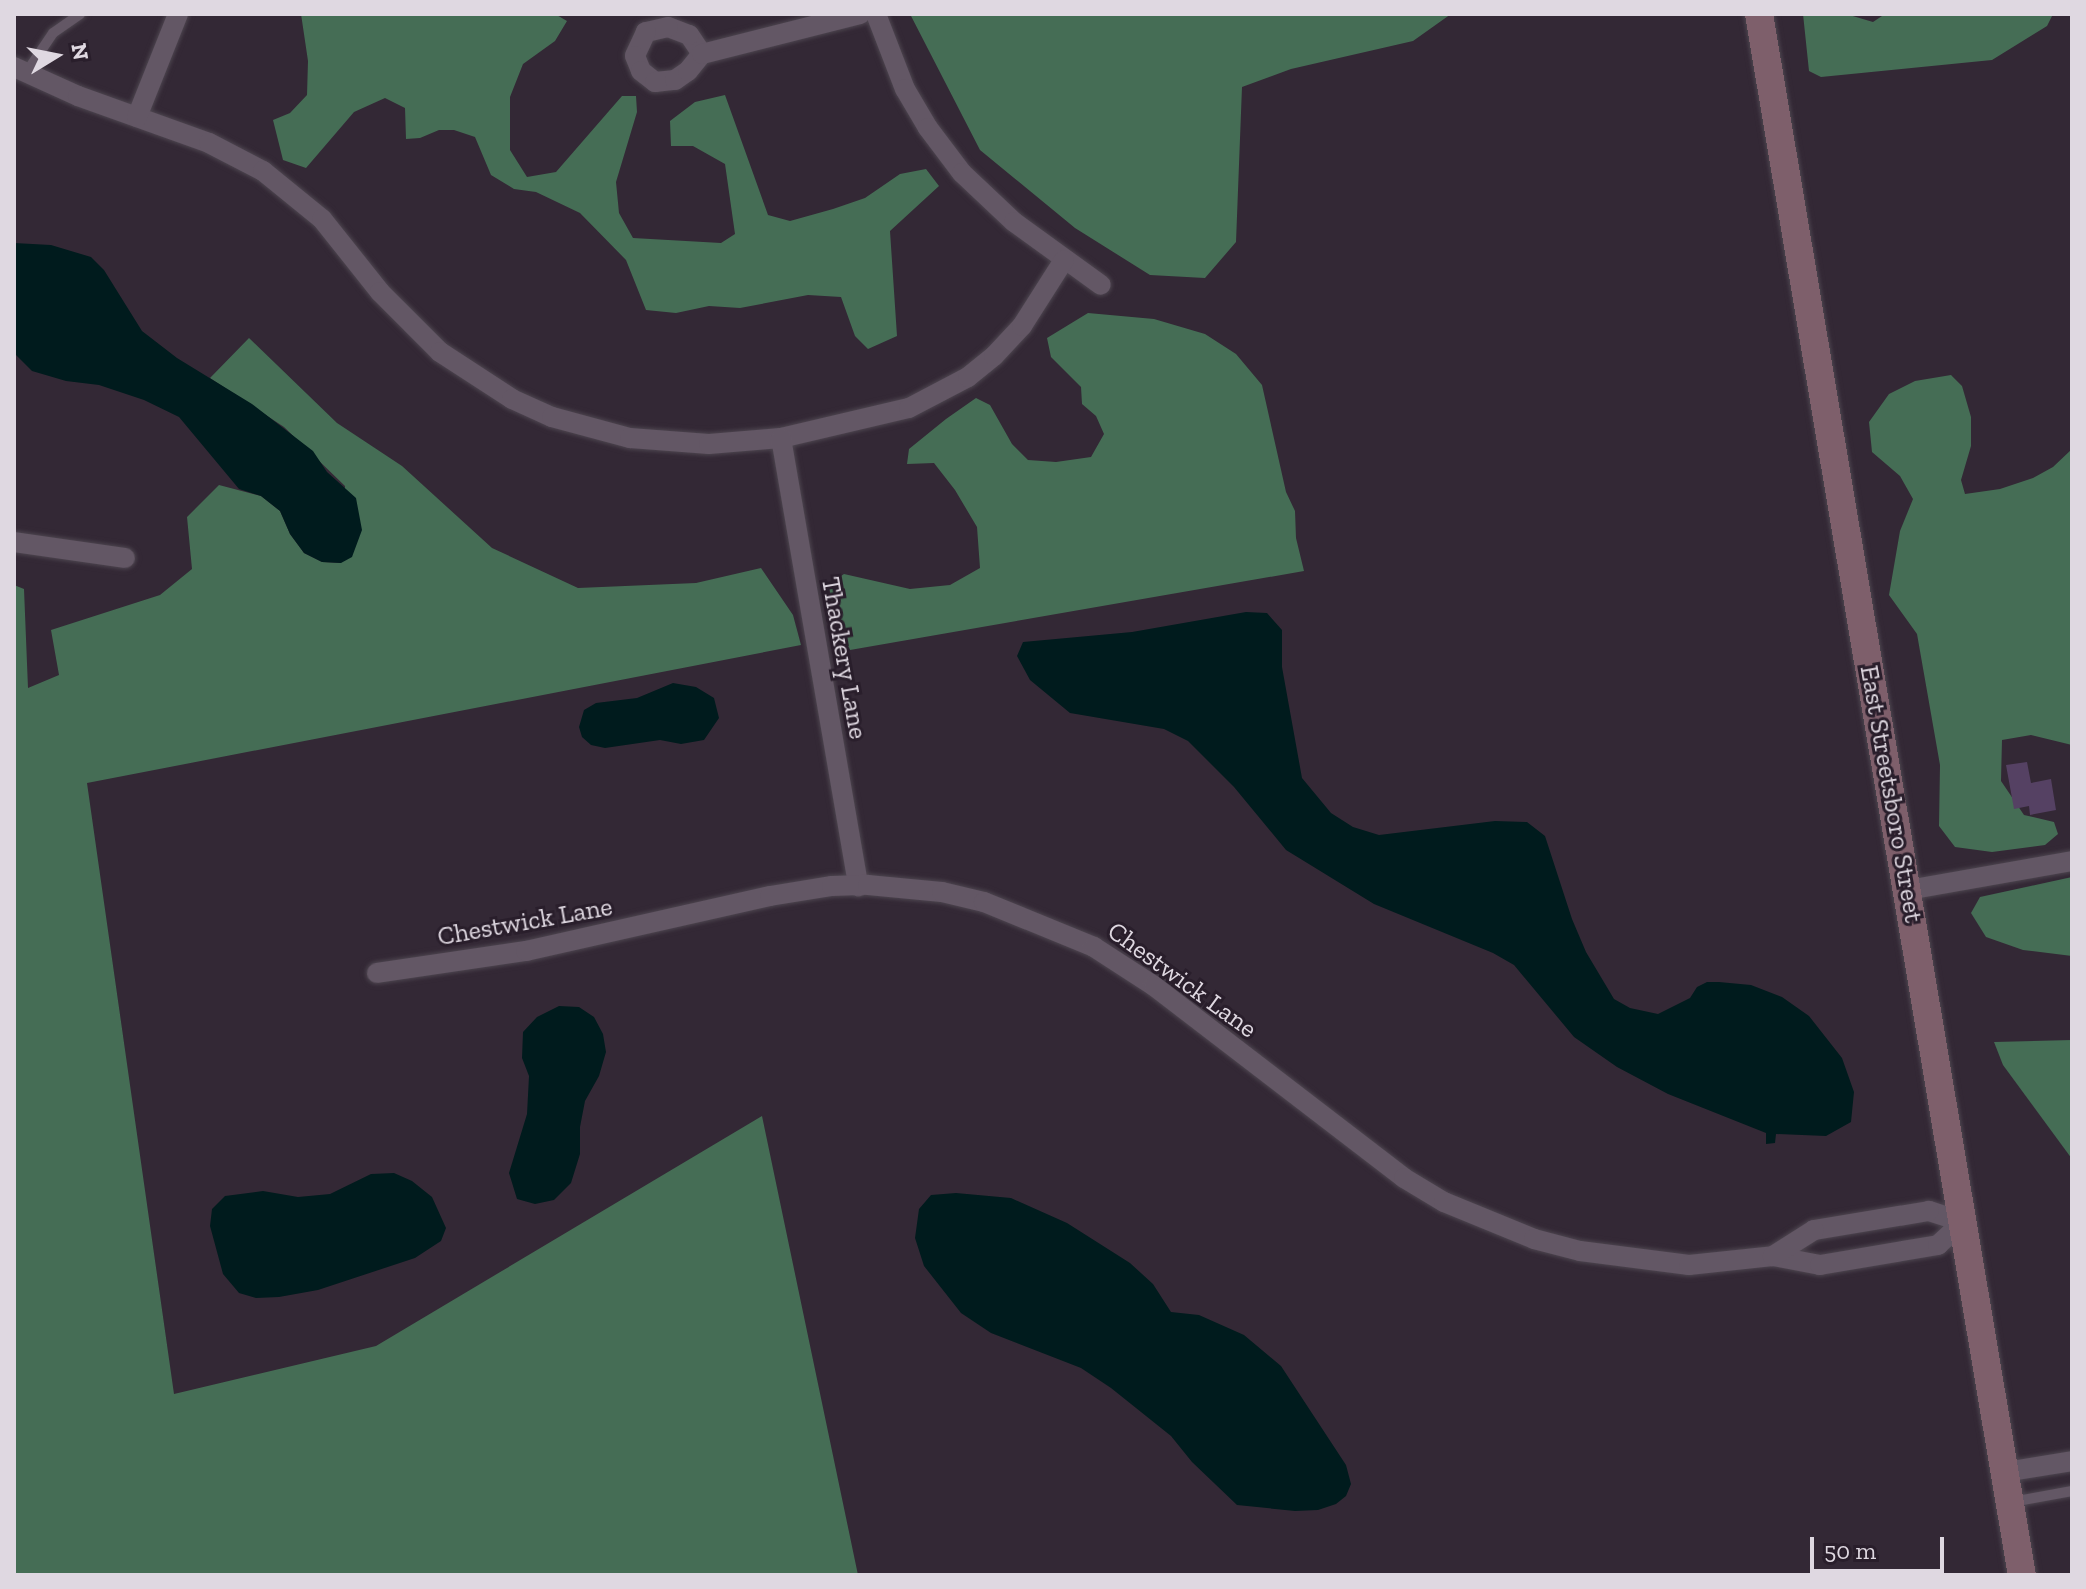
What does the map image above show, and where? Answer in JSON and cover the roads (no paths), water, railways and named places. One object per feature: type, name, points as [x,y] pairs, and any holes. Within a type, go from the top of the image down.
[{"type":"main road","name":"East Streetsboro Street","points":[[1759,14],[2022,1575]]},
{"type":"street","points":[[137,117],[178,14]]},
{"type":"street","points":[[702,54],[860,14]]},
{"type":"street","points":[[876,14],[905,89],[946,154],[980,192],[1064,260],[1101,285]]},
{"type":"street","points":[[20,70],[237,156],[288,189],[322,219],[408,323],[452,361],[512,399],[552,417],[630,438],[709,444],[781,438],[909,408],[968,377],[1022,326],[1064,260]]},
{"type":"street","name":"Thackery Lane","points":[[781,438],[858,886]]},
{"type":"street","points":[[14,542],[125,558]]},
{"type":"street","points":[[1908,890],[2072,861]]},
{"type":"street","name":"Chestwick Lane","points":[[377,973],[595,938],[770,896],[858,886],[942,892],[984,902],[1094,947],[1154,986],[1404,1178],[1444,1202],[1491,1224],[1580,1251],[1632,1259],[1689,1265],[1773,1256],[1820,1265],[1938,1245],[1963,1222],[1929,1211],[1814,1230],[1773,1256]]},
{"type":"street","points":[[2005,1472],[2072,1461]]},
{"type":"lane","points":[[20,70],[53,33],[80,14]]},
{"type":"lane","points":[[2010,1503],[2072,1491]]}]
